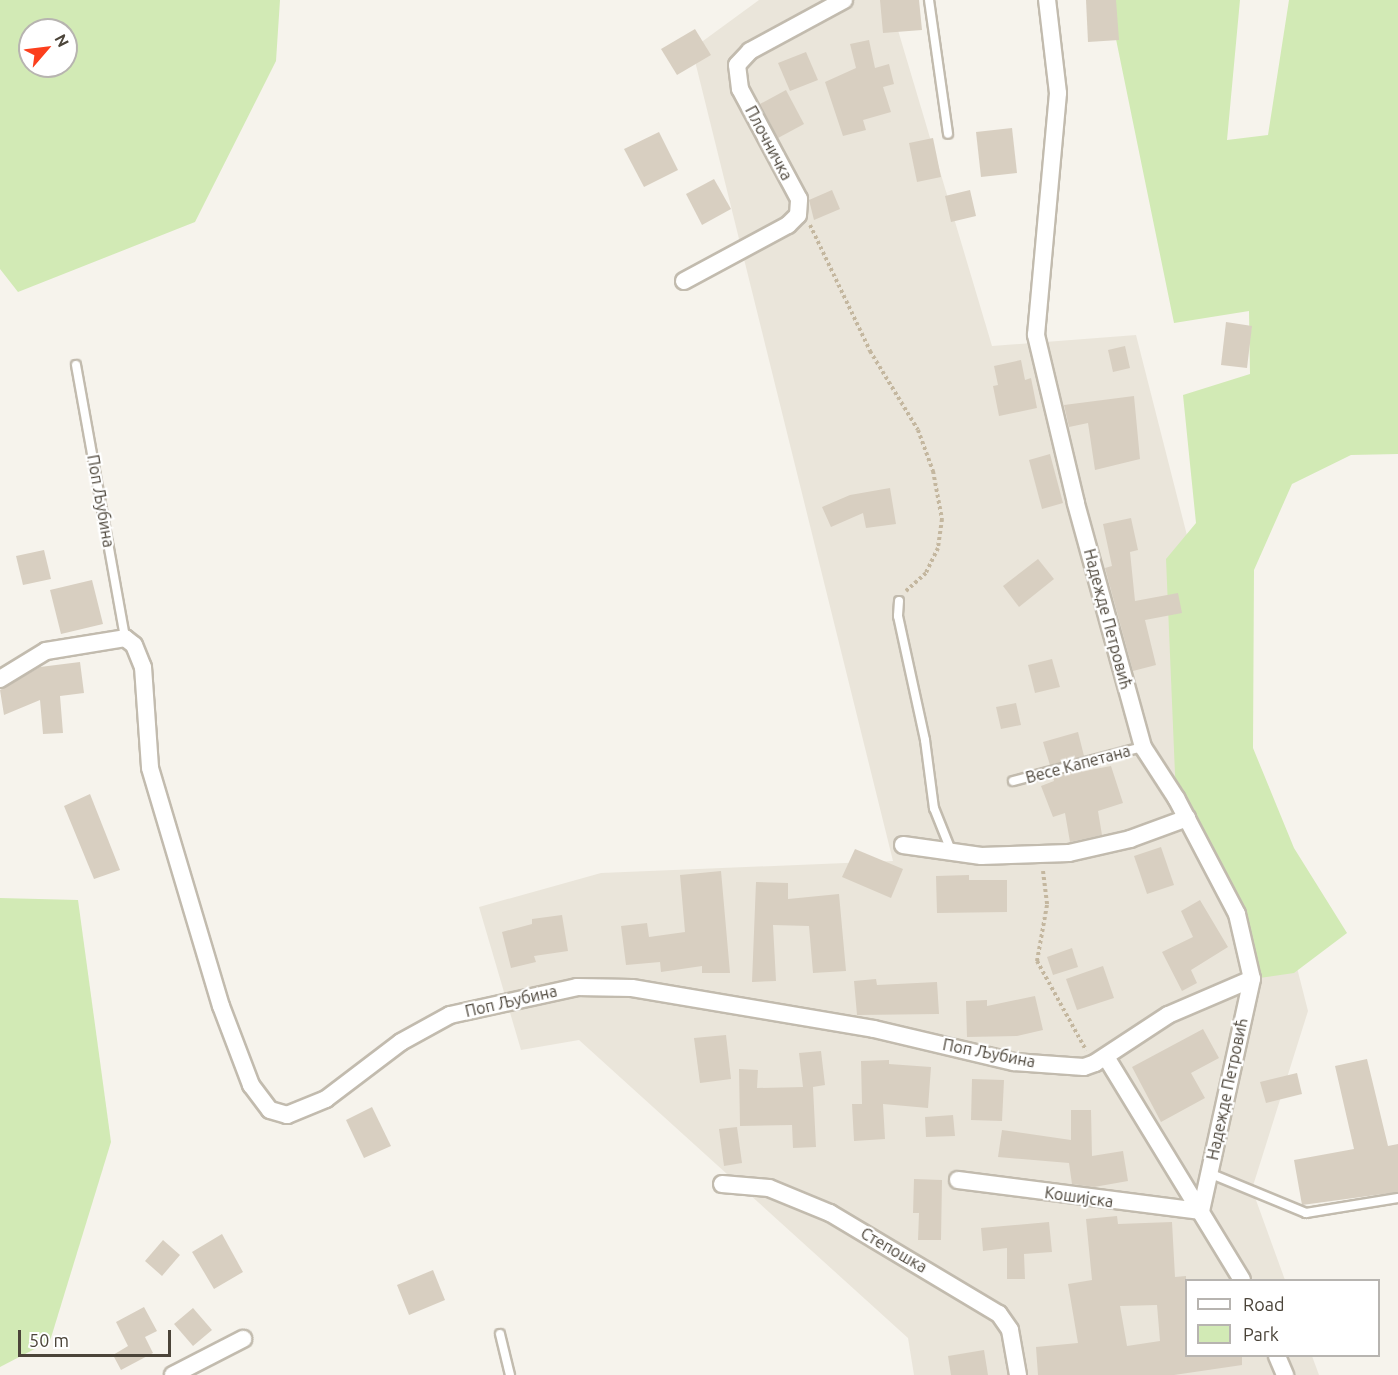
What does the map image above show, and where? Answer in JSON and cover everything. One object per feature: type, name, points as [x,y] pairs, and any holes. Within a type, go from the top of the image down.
[{"type":"street","name":"Плочничка","points":[[798,215],[799,198],[740,89],[736,65],[750,51],[844,0]]},
{"type":"street","name":"Надежде Петровић","points":[[1047,0],[1058,93],[1036,335],[1076,503],[1143,747],[1187,818],[1237,914],[1251,979],[1201,1211]]},
{"type":"street","points":[[684,281],[788,225],[798,215]]},
{"type":"street","points":[[0,679],[46,651],[125,638]]},
{"type":"street","name":"Поп Љубина","points":[[125,638],[134,645],[143,667],[150,768],[196,930],[251,1085],[270,1110],[287,1115],[326,1100],[401,1042],[450,1015],[591,985],[874,1029],[1014,1062],[1084,1067],[1100,1060],[1168,1015],[1251,979]]},
{"type":"street","points":[[903,845],[952,854],[1038,856],[1100,847],[1187,818]]},
{"type":"street","points":[[1100,1060],[1201,1211],[1241,1279]]},
{"type":"street","name":"Кошијска","points":[[958,1180],[1201,1211]]},
{"type":"street","name":"Степошка","points":[[722,1184],[769,1188],[830,1213],[999,1314],[1010,1330],[1018,1375]]},
{"type":"street","points":[[172,1375],[243,1339]]},
{"type":"street","points":[[1277,1357],[1285,1375]]},
{"type":"lane","points":[[928,0],[948,134]]},
{"type":"lane","name":"Поп Љубина","points":[[76,365],[125,638]]},
{"type":"lane","points":[[899,601],[898,616],[925,740],[934,808],[952,854]]},
{"type":"lane","name":"Весе Капетана","points":[[1013,781],[1143,747]]},
{"type":"lane","points":[[1209,1173],[1305,1213],[1398,1198]]},
{"type":"lane","points":[[500,1334],[510,1375]]},
{"type":"path","points":[[798,215],[818,238],[870,351],[918,430],[933,471],[942,519],[938,548],[926,573],[899,601]]},
{"type":"path","points":[[1038,856],[1047,905],[1037,961],[1100,1060]]},
{"type":"shaded area","points":[[759,0],[889,0],[992,346],[1136,335],[1308,1011],[1252,1189],[1285,1279],[1185,1279],[1185,1357],[1312,1357],[1319,1375],[914,1375],[908,1338],[579,1040],[521,1050],[479,907],[601,873],[893,861],[692,49]]},
{"type":"green space","points":[[0,0],[280,0],[276,61],[195,222],[18,292],[0,269]]},
{"type":"green space","points":[[1108,0],[1240,0],[1227,140],[1268,135],[1289,0],[1398,0],[1398,454],[1351,455],[1292,484],[1254,570],[1253,748],[1294,848],[1347,933],[1294,973],[1252,979],[1237,914],[1176,798],[1166,559],[1196,523],[1183,395],[1250,374],[1249,311],[1174,323]]},
{"type":"green space","points":[[0,898],[78,900],[111,1142],[50,1341],[0,1367]]},
{"type":"building","points":[[880,0],[919,0],[922,30],[883,33]]},
{"type":"building","points":[[1086,0],[1116,0],[1119,40],[1088,42]]},
{"type":"building","points":[[695,29],[711,55],[677,75],[661,49]]},
{"type":"building","points":[[869,40],[875,68],[889,64],[894,84],[883,87],[891,112],[863,120],[866,130],[843,136],[825,82],[856,68],[850,44]]},
{"type":"building","points":[[806,52],[818,80],[790,91],[778,63]]},
{"type":"building","points":[[786,90],[804,124],[778,138],[760,104]]},
{"type":"building","points":[[1012,128],[1017,173],[981,177],[976,132]]},
{"type":"building","points":[[659,132],[678,170],[644,187],[624,149]]},
{"type":"building","points":[[933,138],[941,177],[917,182],[909,143]]},
{"type":"building","points":[[714,179],[731,209],[702,225],[686,194]]},
{"type":"building","points":[[832,190],[840,209],[814,220],[809,200]]},
{"type":"building","points":[[970,190],[976,216],[951,222],[945,196]]},
{"type":"building","points":[[1226,322],[1252,326],[1247,368],[1221,365]]},
{"type":"building","points":[[1125,346],[1130,368],[1113,372],[1108,350]]},
{"type":"building","points":[[1021,360],[1025,380],[1031,378],[1037,408],[999,416],[993,386],[998,385],[994,366]]},
{"type":"building","points":[[1134,396],[1140,459],[1095,470],[1088,423],[1069,427],[1064,405]]},
{"type":"building","points":[[1050,454],[1063,503],[1042,509],[1029,460]]},
{"type":"building","points":[[890,488],[896,524],[866,528],[863,513],[831,527],[822,507],[850,495]]},
{"type":"building","points":[[1131,518],[1138,550],[1130,552],[1135,601],[1178,593],[1182,613],[1145,620],[1156,665],[1133,671],[1105,568],[1112,566],[1103,524]]},
{"type":"building","points":[[44,550],[51,579],[23,585],[16,556]]},
{"type":"building","points":[[1038,559],[1054,579],[1019,607],[1003,586]]},
{"type":"building","points":[[92,580],[103,624],[61,634],[50,590]]},
{"type":"building","points":[[1052,659],[1060,687],[1035,693],[1028,665]]},
{"type":"building","points":[[80,662],[84,693],[60,696],[63,733],[43,734],[40,700],[4,715],[0,690],[40,667]]},
{"type":"building","points":[[1016,703],[1021,725],[1001,729],[996,707]]},
{"type":"building","points":[[1078,732],[1084,756],[1050,765],[1043,742]]},
{"type":"building","points":[[1111,766],[1123,803],[1098,811],[1102,835],[1070,842],[1065,813],[1053,817],[1041,786],[1054,781],[1053,777]]},
{"type":"building","points":[[90,794],[120,870],[94,879],[64,806]]},
{"type":"building","points":[[1161,847],[1174,885],[1147,894],[1134,856]]},
{"type":"building","points":[[855,849],[903,869],[891,898],[842,877]]},
{"type":"building","points":[[721,871],[730,973],[702,973],[702,966],[661,972],[660,962],[626,965],[621,926],[647,923],[649,937],[685,932],[680,875]]},
{"type":"building","points":[[969,875],[969,880],[1007,880],[1007,912],[937,913],[936,876]]},
{"type":"building","points":[[756,882],[788,883],[788,899],[839,894],[846,971],[813,973],[809,926],[773,925],[776,981],[752,982]]},
{"type":"building","points":[[1200,900],[1228,947],[1191,970],[1197,983],[1182,991],[1162,952],[1193,937],[1181,911]]},
{"type":"building","points":[[562,915],[568,951],[534,956],[536,962],[511,968],[502,932],[532,924],[532,919]]},
{"type":"building","points":[[1072,948],[1078,967],[1053,975],[1047,957]]},
{"type":"building","points":[[1103,966],[1114,998],[1077,1010],[1066,979]]},
{"type":"building","points":[[876,979],[877,985],[937,982],[939,1014],[857,1015],[854,981]]},
{"type":"building","points":[[1035,996],[1043,1030],[1017,1036],[967,1037],[966,1001],[987,1000],[987,1006]]},
{"type":"building","points":[[1203,1029],[1219,1058],[1191,1073],[1205,1098],[1161,1122],[1132,1067]]},
{"type":"building","points":[[726,1035],[731,1079],[700,1083],[694,1038]]},
{"type":"building","points":[[821,1051],[825,1085],[813,1087],[816,1147],[793,1148],[792,1125],[740,1126],[739,1069],[758,1070],[757,1088],[803,1087],[799,1053]]},
{"type":"building","points":[[1367,1059],[1388,1146],[1398,1144],[1398,1192],[1302,1205],[1294,1160],[1354,1149],[1335,1066]]},
{"type":"building","points":[[889,1060],[889,1064],[931,1067],[928,1108],[883,1104],[885,1139],[854,1141],[852,1104],[862,1104],[861,1061]]},
{"type":"building","points":[[1297,1073],[1302,1094],[1266,1103],[1260,1082]]},
{"type":"building","points":[[972,1079],[1004,1080],[1002,1121],[971,1120]]},
{"type":"building","points":[[372,1107],[391,1146],[364,1158],[346,1120]]},
{"type":"building","points":[[1071,1110],[1091,1110],[1092,1156],[1123,1151],[1128,1181],[1094,1187],[1072,1184],[1069,1163],[998,1157],[1002,1130],[1071,1140]]},
{"type":"building","points":[[953,1115],[955,1136],[926,1137],[925,1117]]},
{"type":"building","points":[[737,1127],[742,1163],[724,1166],[719,1129]]},
{"type":"building","points":[[914,1179],[942,1180],[941,1240],[918,1240],[919,1213],[913,1213]]},
{"type":"building","points":[[1117,1216],[1118,1224],[1172,1222],[1175,1277],[1186,1276],[1185,1357],[1242,1357],[1242,1365],[1174,1375],[1038,1375],[1036,1347],[1078,1343],[1068,1284],[1092,1280],[1086,1219]],"holes":[[[1157,1305],[1160,1341],[1127,1346],[1120,1306]]]},
{"type":"building","points":[[1049,1222],[1052,1252],[1024,1254],[1025,1279],[1007,1279],[1007,1248],[983,1251],[981,1228]]},
{"type":"building","points":[[222,1234],[243,1272],[214,1289],[192,1252]]},
{"type":"building","points":[[163,1240],[180,1255],[162,1276],[145,1261]]},
{"type":"building","points":[[433,1270],[445,1300],[409,1315],[397,1285]]},
{"type":"building","points":[[144,1307],[157,1331],[145,1337],[153,1353],[121,1370],[113,1355],[128,1346],[116,1322]]},
{"type":"building","points":[[193,1308],[212,1330],[193,1346],[174,1324]]},
{"type":"building","points":[[984,1350],[988,1375],[951,1375],[948,1356]]}]
